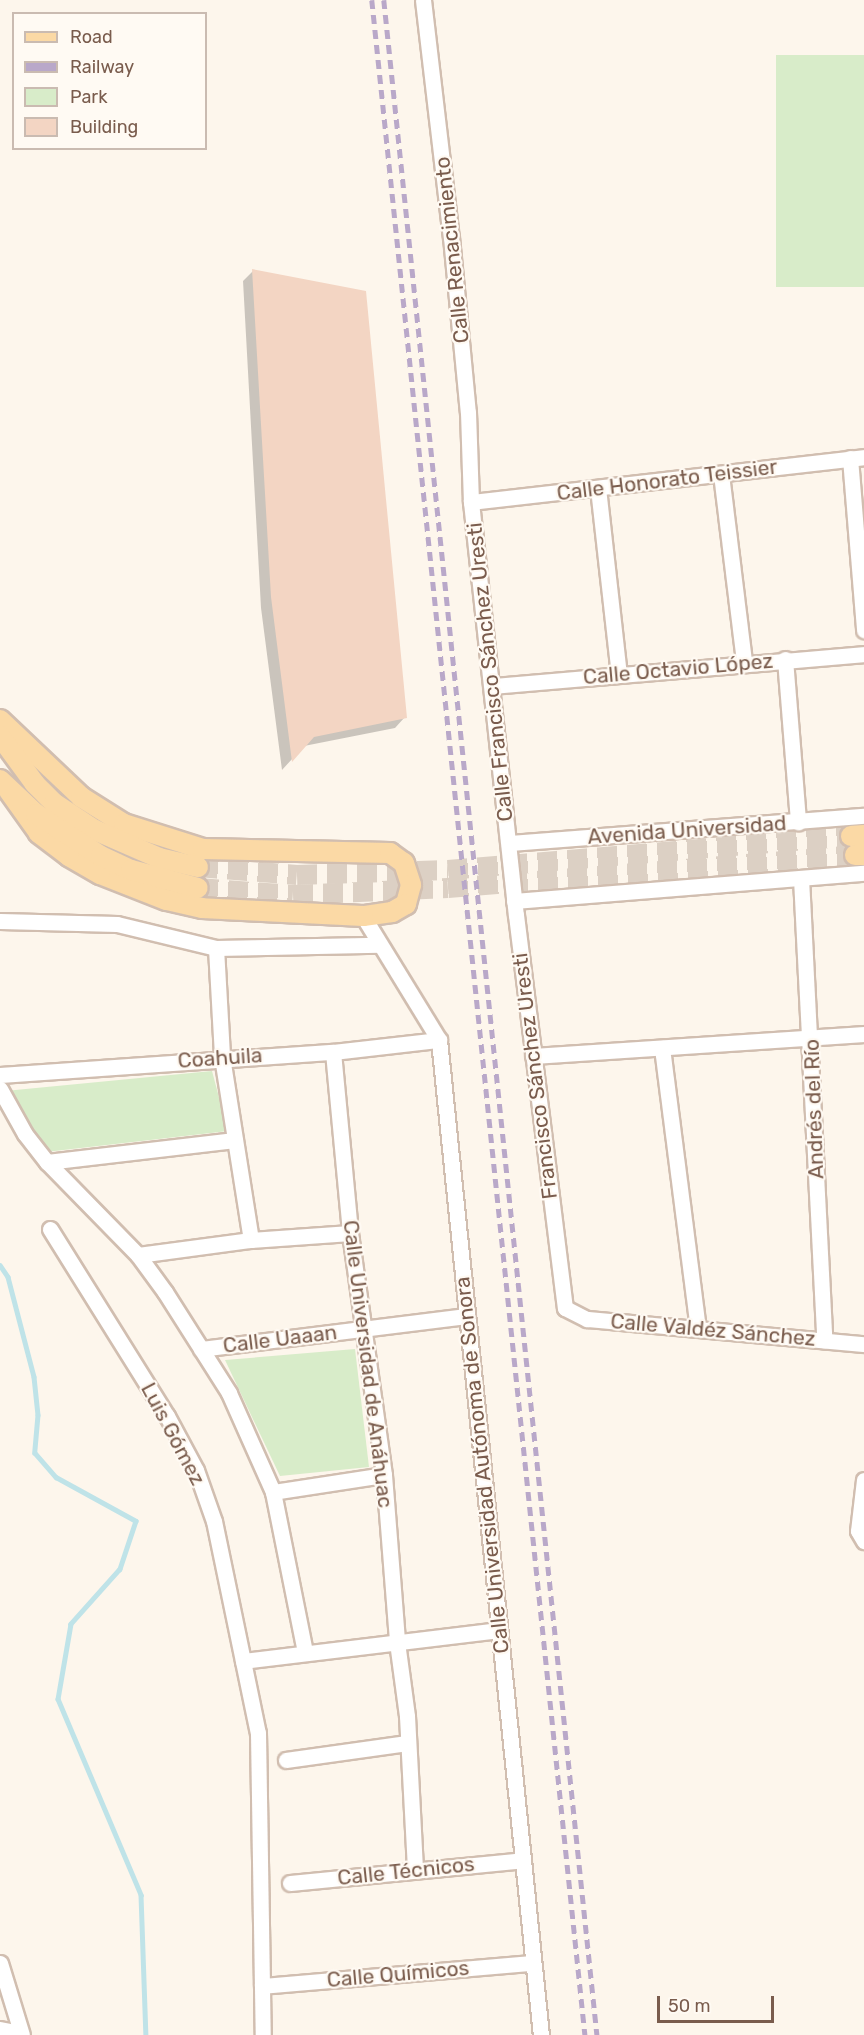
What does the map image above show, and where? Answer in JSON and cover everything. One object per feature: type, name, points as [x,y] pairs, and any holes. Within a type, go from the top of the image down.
[{"type":"main road","points":[[0,720],[81,797],[124,824],[203,849],[390,853],[404,863],[411,885],[406,904],[392,912],[363,916],[202,908],[140,891],[100,874],[47,840],[3,787]]},
{"type":"main road","points":[[0,736],[35,784],[54,803],[95,830],[159,858],[198,867]]},
{"type":"main road","points":[[3,787],[64,834],[101,856],[131,870],[198,888]]},
{"type":"street","name":"Calle Renacimiento","points":[[423,0],[461,342],[471,502]]},
{"type":"street","name":"Calle Honorato Teissier","points":[[471,502],[857,457]]},
{"type":"street","points":[[857,457],[864,630]]},
{"type":"street","points":[[721,474],[744,662]]},
{"type":"street","points":[[598,488],[619,674]]},
{"type":"street","name":"Calle Francisco Sánchez Uresti","points":[[471,502],[510,843]]},
{"type":"street","name":"Calle Octavio López","points":[[493,686],[744,662],[864,654]]},
{"type":"street","points":[[785,659],[798,822]]},
{"type":"street","name":"Avenida Universidad","points":[[510,843],[864,816]]},
{"type":"street","name":"Francisco Sánchez Uresti","points":[[510,843],[514,901],[565,1308]]},
{"type":"street","points":[[514,901],[801,878],[861,861]]},
{"type":"street","name":"Andrés del Río","points":[[801,878],[812,1038],[824,1340]]},
{"type":"street","name":"Calle Universidad Autónoma de Sonora","points":[[363,916],[440,1040],[498,1630],[541,2035]]},
{"type":"street","points":[[0,921],[117,924],[216,948],[379,945]]},
{"type":"street","points":[[216,948],[222,1057],[251,1240]]},
{"type":"street","points":[[533,1056],[864,1034]]},
{"type":"street","name":"Coahuila","points":[[0,1075],[222,1057],[333,1052],[440,1040]]},
{"type":"street","points":[[662,1048],[698,1329]]},
{"type":"street","name":"Calle Universidad de Anáhuac","points":[[333,1052],[350,1233],[384,1475],[400,1675],[407,1716],[415,1870]]},
{"type":"street","points":[[0,1089],[25,1134],[47,1162],[138,1256],[229,1393],[273,1492],[305,1652]]},
{"type":"street","points":[[47,1162],[235,1140]]},
{"type":"street","name":"Luis Gómez","points":[[50,1229],[167,1416],[196,1470],[214,1521],[258,1733],[263,2035]]},
{"type":"street","points":[[138,1256],[251,1240],[350,1233]]},
{"type":"street","name":"Calle Valdéz Sánchez","points":[[565,1308],[587,1319],[864,1344]]},
{"type":"street","name":"Calle Uaaan","points":[[201,1349],[467,1316]]},
{"type":"street","points":[[273,1492],[384,1475]]},
{"type":"street","points":[[864,1480],[858,1531],[864,1541]]},
{"type":"street","points":[[243,1661],[498,1630]]},
{"type":"street","points":[[286,1760],[407,1743]]},
{"type":"street","name":"Calle Técnicos","points":[[290,1883],[523,1860]]},
{"type":"street","points":[[0,1963],[22,2034]]},
{"type":"street","name":"Calle Químicos","points":[[262,1986],[533,1963]]},
{"type":"street","points":[[0,2029],[22,2034]]},
{"type":"green space","points":[[776,55],[864,55],[864,287],[776,287]]},
{"type":"green space","points":[[212,1071],[228,1131],[46,1152],[5,1091]]},
{"type":"green space","points":[[355,1349],[369,1467],[280,1476],[225,1360]]},
{"type":"building","points":[[252,269],[366,291],[407,718],[314,737],[292,762],[271,597]]},
{"type":"waterway","points":[[0,1265],[8,1277],[34,1377],[38,1415],[35,1453],[56,1477],[136,1521],[120,1569],[71,1624],[58,1699],[141,1895],[146,2035]]},
{"type":"tunnel","points":[[198,867],[297,875],[448,870],[851,836]]},
{"type":"tunnel","points":[[198,888],[293,895],[448,888],[855,855]]},
{"type":"railway","points":[[372,0],[585,2035]]},
{"type":"railway","points":[[384,0],[597,2035]]}]
